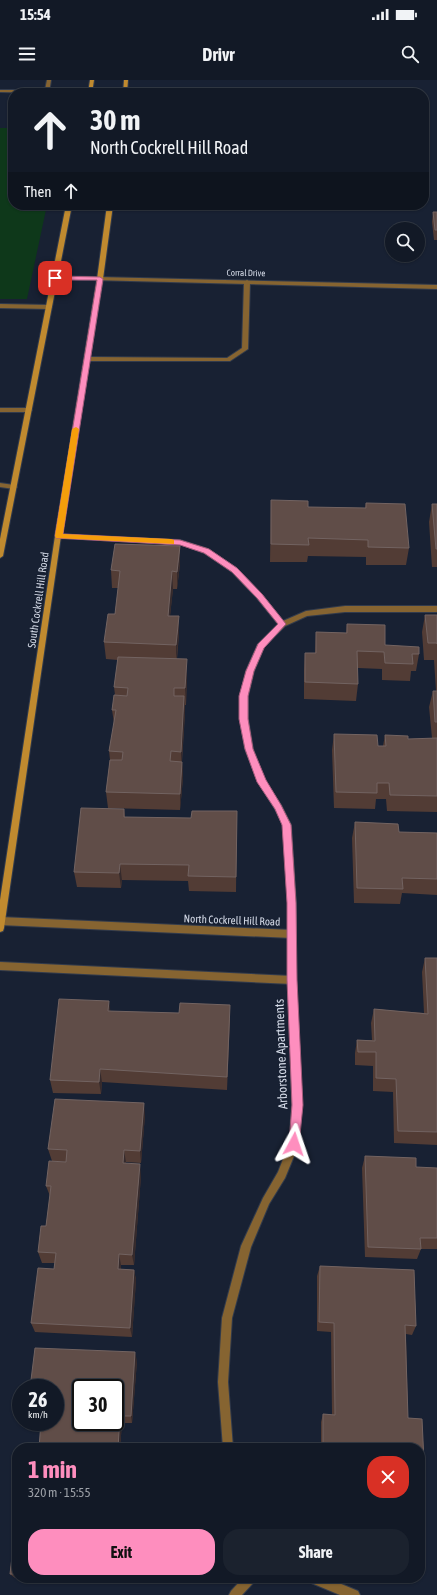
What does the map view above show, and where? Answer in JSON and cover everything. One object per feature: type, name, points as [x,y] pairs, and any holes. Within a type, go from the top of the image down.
[{"type":"main road","points":[[0,556],[68,210]]},
{"type":"main road","name":"South Cockrell Hill Road","points":[[0,923],[58,536],[100,279],[109,210]]},
{"type":"street","name":"Corral Drive","points":[[55,278],[437,286]]},
{"type":"street","points":[[87,359],[228,360],[245,349],[247,282]]},
{"type":"street","points":[[0,306],[49,307]]},
{"type":"street","points":[[0,410],[29,410]]},
{"type":"street","points":[[0,485],[14,487]]},
{"type":"street","points":[[58,536],[180,542],[206,551],[234,570],[259,596],[282,624]]},
{"type":"street","points":[[292,934],[287,825],[278,807],[262,782],[249,749],[244,719],[244,696],[250,671],[260,646],[282,624],[306,614],[345,608],[437,609]]},
{"type":"street","name":"North Cockrell Hill Road","points":[[0,923],[292,934],[292,980]]},
{"type":"street","points":[[0,966],[292,980]]},
{"type":"street","name":"Arborstone Apartments","points":[[228,1443],[223,1382],[227,1318],[246,1246],[266,1200],[282,1175],[294,1144],[298,1105],[292,980]]},
{"type":"street","points":[[235,1595],[246,1583]]},
{"type":"street","points":[[325,1583],[354,1595]]},
{"type":"green space","points":[[0,128],[8,128],[8,210],[46,210],[27,299],[0,299]]},
{"type":"building","points":[[433,212],[437,212],[437,230],[435,230]]},
{"type":"building","points":[[271,500],[308,501],[308,507],[366,508],[366,503],[405,504],[409,548],[368,547],[368,540],[308,538],[309,545],[271,544]]},
{"type":"building","points":[[432,504],[437,504],[437,549],[436,549]]},
{"type":"building","points":[[115,544],[180,546],[177,572],[172,571],[168,616],[179,616],[176,645],[104,642],[108,614],[115,614],[120,571],[111,570]]},
{"type":"building","points":[[425,615],[437,615],[437,643],[428,643]]},
{"type":"building","points":[[347,624],[385,625],[385,645],[419,647],[419,654],[412,654],[413,664],[385,663],[384,652],[357,651],[358,684],[305,682],[305,653],[316,653],[316,632],[347,633]]},
{"type":"building","points":[[118,657],[187,659],[185,688],[174,688],[174,696],[184,696],[181,752],[171,751],[170,761],[182,762],[180,794],[106,792],[110,760],[122,760],[123,752],[109,751],[116,710],[112,710],[114,695],[127,696],[128,688],[114,687]]},
{"type":"building","points":[[433,691],[437,691],[437,722],[435,722]]},
{"type":"building","points":[[334,734],[377,735],[378,746],[386,746],[385,735],[408,736],[408,739],[437,738],[437,796],[390,795],[389,783],[377,783],[377,793],[336,792]]},
{"type":"building","points":[[81,808],[124,809],[124,817],[191,818],[192,811],[237,811],[236,877],[188,876],[189,865],[120,864],[119,873],[74,872]]},
{"type":"building","points":[[355,822],[398,824],[399,832],[437,833],[437,879],[402,878],[403,889],[357,888]]},
{"type":"building","points":[[425,958],[437,958],[437,1132],[398,1131],[396,1079],[376,1078],[376,1052],[358,1052],[357,1040],[375,1041],[374,1009],[428,1014]]},
{"type":"building","points":[[59,999],[109,1001],[108,1011],[179,1013],[180,1003],[230,1005],[227,1077],[100,1069],[99,1082],[50,1080]]},
{"type":"building","points":[[55,1099],[144,1103],[140,1151],[124,1150],[123,1163],[140,1164],[132,1255],[119,1254],[118,1269],[134,1270],[130,1328],[31,1323],[38,1268],[54,1269],[56,1253],[38,1252],[41,1226],[46,1226],[51,1186],[46,1186],[49,1161],[66,1162],[67,1150],[48,1149]]},
{"type":"building","points":[[365,1156],[416,1158],[416,1167],[437,1168],[437,1238],[420,1238],[421,1249],[368,1247]]},
{"type":"building","points":[[320,1266],[414,1270],[416,1326],[405,1325],[408,1418],[422,1419],[423,1443],[323,1443],[323,1414],[335,1415],[334,1323],[319,1322]]},
{"type":"building","points":[[35,1348],[135,1352],[131,1416],[124,1416],[124,1379],[72,1379],[72,1431],[119,1431],[118,1443],[39,1443],[40,1431],[64,1431],[64,1379],[31,1379]]},
{"type":"building","points":[[12,1557],[12,1574],[10,1574]]},
{"type":"slow traffic","points":[[76,429],[58,536],[171,542]]},
{"type":"route","points":[[55,278],[100,279],[58,536],[180,542],[206,551],[234,570],[259,596],[282,624],[260,646],[250,671],[244,696],[244,719],[249,749],[262,782],[278,807],[287,825],[292,903],[292,980],[298,1105],[294,1144]]}]
